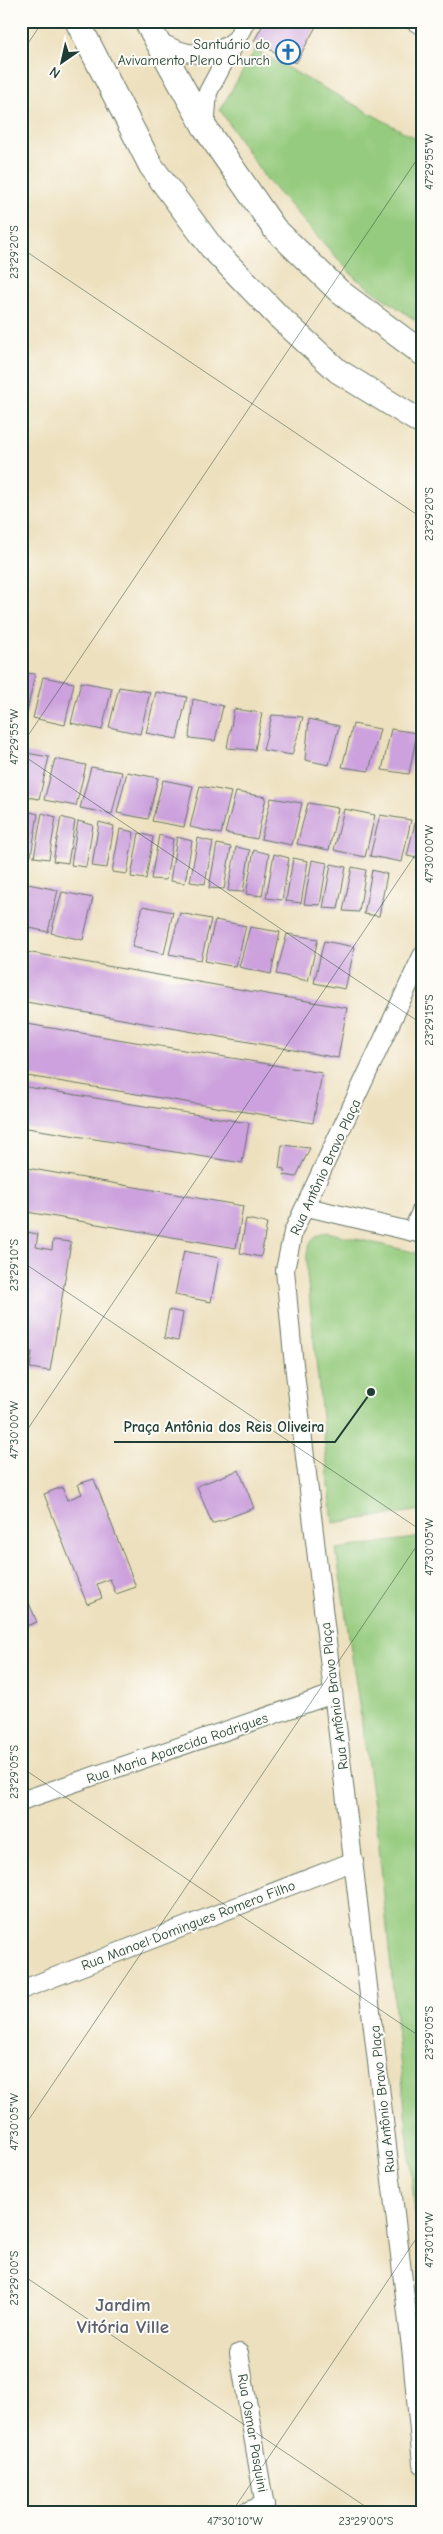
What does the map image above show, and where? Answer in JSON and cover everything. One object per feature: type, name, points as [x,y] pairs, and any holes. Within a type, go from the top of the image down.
[{"type":"main road","points":[[77,21],[151,166],[212,248],[278,316],[338,371],[422,424]]},
{"type":"main road","points":[[150,29],[206,128],[274,228],[340,292],[422,353]]},
{"type":"street","points":[[206,128],[208,92],[246,21]]},
{"type":"street","points":[[414,21],[422,26]]},
{"type":"street","points":[[150,29],[176,50],[198,54],[221,51],[236,40]]},
{"type":"street","name":"Rua Antônio Bravo Plaça","points":[[422,956],[307,1207],[293,1232],[285,1270],[333,1694],[412,2356],[422,2464]]},
{"type":"street","points":[[307,1207],[417,1233],[422,1210]]},
{"type":"street","name":"Rua Maria Aparecida Rodrigues","points":[[21,1801],[333,1694]]},
{"type":"street","name":"Rua Manoel Domingues Romero Filho","points":[[21,1990],[354,1860]]},
{"type":"street","name":"Rua Osmar Pasquini","points":[[239,2353],[265,2508]]},
{"type":"street","points":[[243,2513],[265,2508]]},
{"type":"green space","points":[[255,50],[422,142],[422,325],[355,278],[266,179],[220,110]]},
{"type":"green space","points":[[326,1232],[422,1254],[422,1510],[333,1523],[307,1274],[307,1254],[310,1243]]},
{"type":"green space","points":[[422,1537],[422,2283],[377,1826],[336,1549]]},
{"type":"building","name":"Santuário do Avivamento Pleno Church","points":[[265,21],[319,21],[296,63],[254,41]]},
{"type":"building","points":[[21,672],[35,674],[26,716],[21,715]]},
{"type":"building","points":[[43,677],[74,683],[65,725],[33,718]]},
{"type":"building","points":[[81,682],[112,688],[102,730],[71,723]]},
{"type":"building","points":[[119,687],[150,692],[140,734],[109,727]]},
{"type":"building","points":[[156,692],[187,697],[177,739],[146,733]]},
{"type":"building","points":[[193,699],[223,706],[215,741],[189,738]]},
{"type":"building","points":[[234,709],[262,713],[255,750],[227,748]]},
{"type":"building","points":[[272,715],[303,717],[292,755],[263,750]]},
{"type":"building","points":[[309,719],[339,726],[329,765],[305,760]]},
{"type":"building","points":[[353,724],[380,729],[369,771],[342,767]]},
{"type":"building","points":[[391,729],[417,733],[409,774],[382,770]]},
{"type":"building","points":[[21,752],[49,757],[39,799],[21,796]]},
{"type":"building","points":[[55,759],[86,765],[76,806],[44,800]]},
{"type":"building","points":[[91,767],[122,772],[112,814],[80,808]]},
{"type":"building","points":[[127,772],[158,778],[148,819],[117,813]]},
{"type":"building","points":[[163,780],[193,786],[184,827],[152,821]]},
{"type":"building","points":[[200,786],[231,792],[221,834],[190,827]]},
{"type":"building","points":[[236,792],[266,797],[257,839],[225,833]]},
{"type":"building","points":[[271,798],[302,803],[292,845],[261,839]]},
{"type":"building","points":[[308,803],[338,808],[329,850],[297,844]]},
{"type":"building","points":[[344,809],[375,815],[365,857],[334,850]]},
{"type":"building","points":[[23,810],[38,814],[31,856],[21,854]]},
{"type":"building","points":[[42,813],[56,817],[49,859],[34,857]]},
{"type":"building","points":[[380,815],[411,820],[402,862],[370,856]]},
{"type":"building","points":[[417,815],[422,816],[422,859],[407,856]]},
{"type":"building","points":[[61,817],[75,821],[68,863],[53,861]]},
{"type":"building","points":[[78,821],[93,825],[86,867],[71,865]]},
{"type":"building","points":[[99,822],[114,826],[107,868],[92,866]]},
{"type":"building","points":[[120,829],[134,832],[127,874],[112,872]]},
{"type":"building","points":[[139,833],[153,837],[146,879],[131,877]]},
{"type":"building","points":[[159,835],[173,839],[166,880],[151,879]]},
{"type":"building","points":[[177,837],[192,841],[185,883],[170,881]]},
{"type":"building","points":[[198,838],[213,842],[205,884],[190,882]]},
{"type":"building","points":[[217,844],[231,847],[224,889],[209,888]]},
{"type":"building","points":[[236,847],[250,850],[243,892],[228,891]]},
{"type":"building","points":[[254,850],[269,854],[262,896],[246,894]]},
{"type":"building","points":[[274,854],[289,858],[282,900],[266,898]]},
{"type":"building","points":[[293,858],[308,861],[301,903],[286,901]]},
{"type":"building","points":[[312,860],[327,863],[320,905],[304,904]]},
{"type":"building","points":[[331,864],[346,867],[338,909],[323,908]]},
{"type":"building","points":[[352,867],[366,870],[359,912],[343,911]]},
{"type":"building","points":[[372,870],[387,874],[379,916],[364,914]]},
{"type":"building","points":[[28,884],[58,890],[48,932],[21,926],[21,908]]},
{"type":"building","points":[[62,892],[93,898],[83,940],[51,933]]},
{"type":"building","points":[[143,906],[173,912],[164,954],[132,947]]},
{"type":"building","points":[[180,913],[211,919],[201,960],[169,954]]},
{"type":"building","points":[[215,920],[246,926],[236,967],[205,961]]},
{"type":"building","points":[[250,927],[280,932],[271,974],[239,967]]},
{"type":"building","points":[[287,934],[318,939],[308,981],[276,974]]},
{"type":"building","points":[[324,941],[355,947],[345,989],[314,983]]},
{"type":"building","points":[[21,951],[347,1008],[338,1058],[21,1001]]},
{"type":"building","points":[[21,1023],[322,1073],[313,1123],[21,1075]]},
{"type":"building","points":[[21,1086],[249,1123],[242,1163],[21,1127]]},
{"type":"building","points":[[282,1145],[310,1148],[296,1177],[284,1175],[285,1169],[279,1168]]},
{"type":"building","points":[[21,1167],[243,1206],[236,1248],[21,1211]]},
{"type":"building","points":[[246,1219],[267,1223],[261,1257],[240,1253]]},
{"type":"building","points":[[21,1231],[38,1234],[36,1247],[52,1250],[53,1240],[71,1242],[50,1371],[30,1368],[32,1352],[21,1350]]},
{"type":"building","points":[[184,1251],[219,1258],[211,1302],[175,1295]]},
{"type":"building","points":[[169,1310],[183,1313],[178,1341],[164,1338]]},
{"type":"building","points":[[239,1470],[254,1508],[212,1524],[197,1486]]},
{"type":"building","points":[[94,1479],[136,1587],[116,1594],[110,1579],[97,1584],[102,1598],[87,1604],[44,1494],[62,1487],[67,1500],[82,1494],[78,1484]]},
{"type":"building","points":[[21,1584],[37,1622],[21,1628]]},
{"type":"place","name":"Santuário do Avivamento Pleno Church","points":[[288,52]]},
{"type":"place","name":"Praça Antônia dos Reis Oliveira","points":[[371,1392]]},
{"type":"district","name":"Jardim Vitória Ville","points":[[123,2315]]}]
